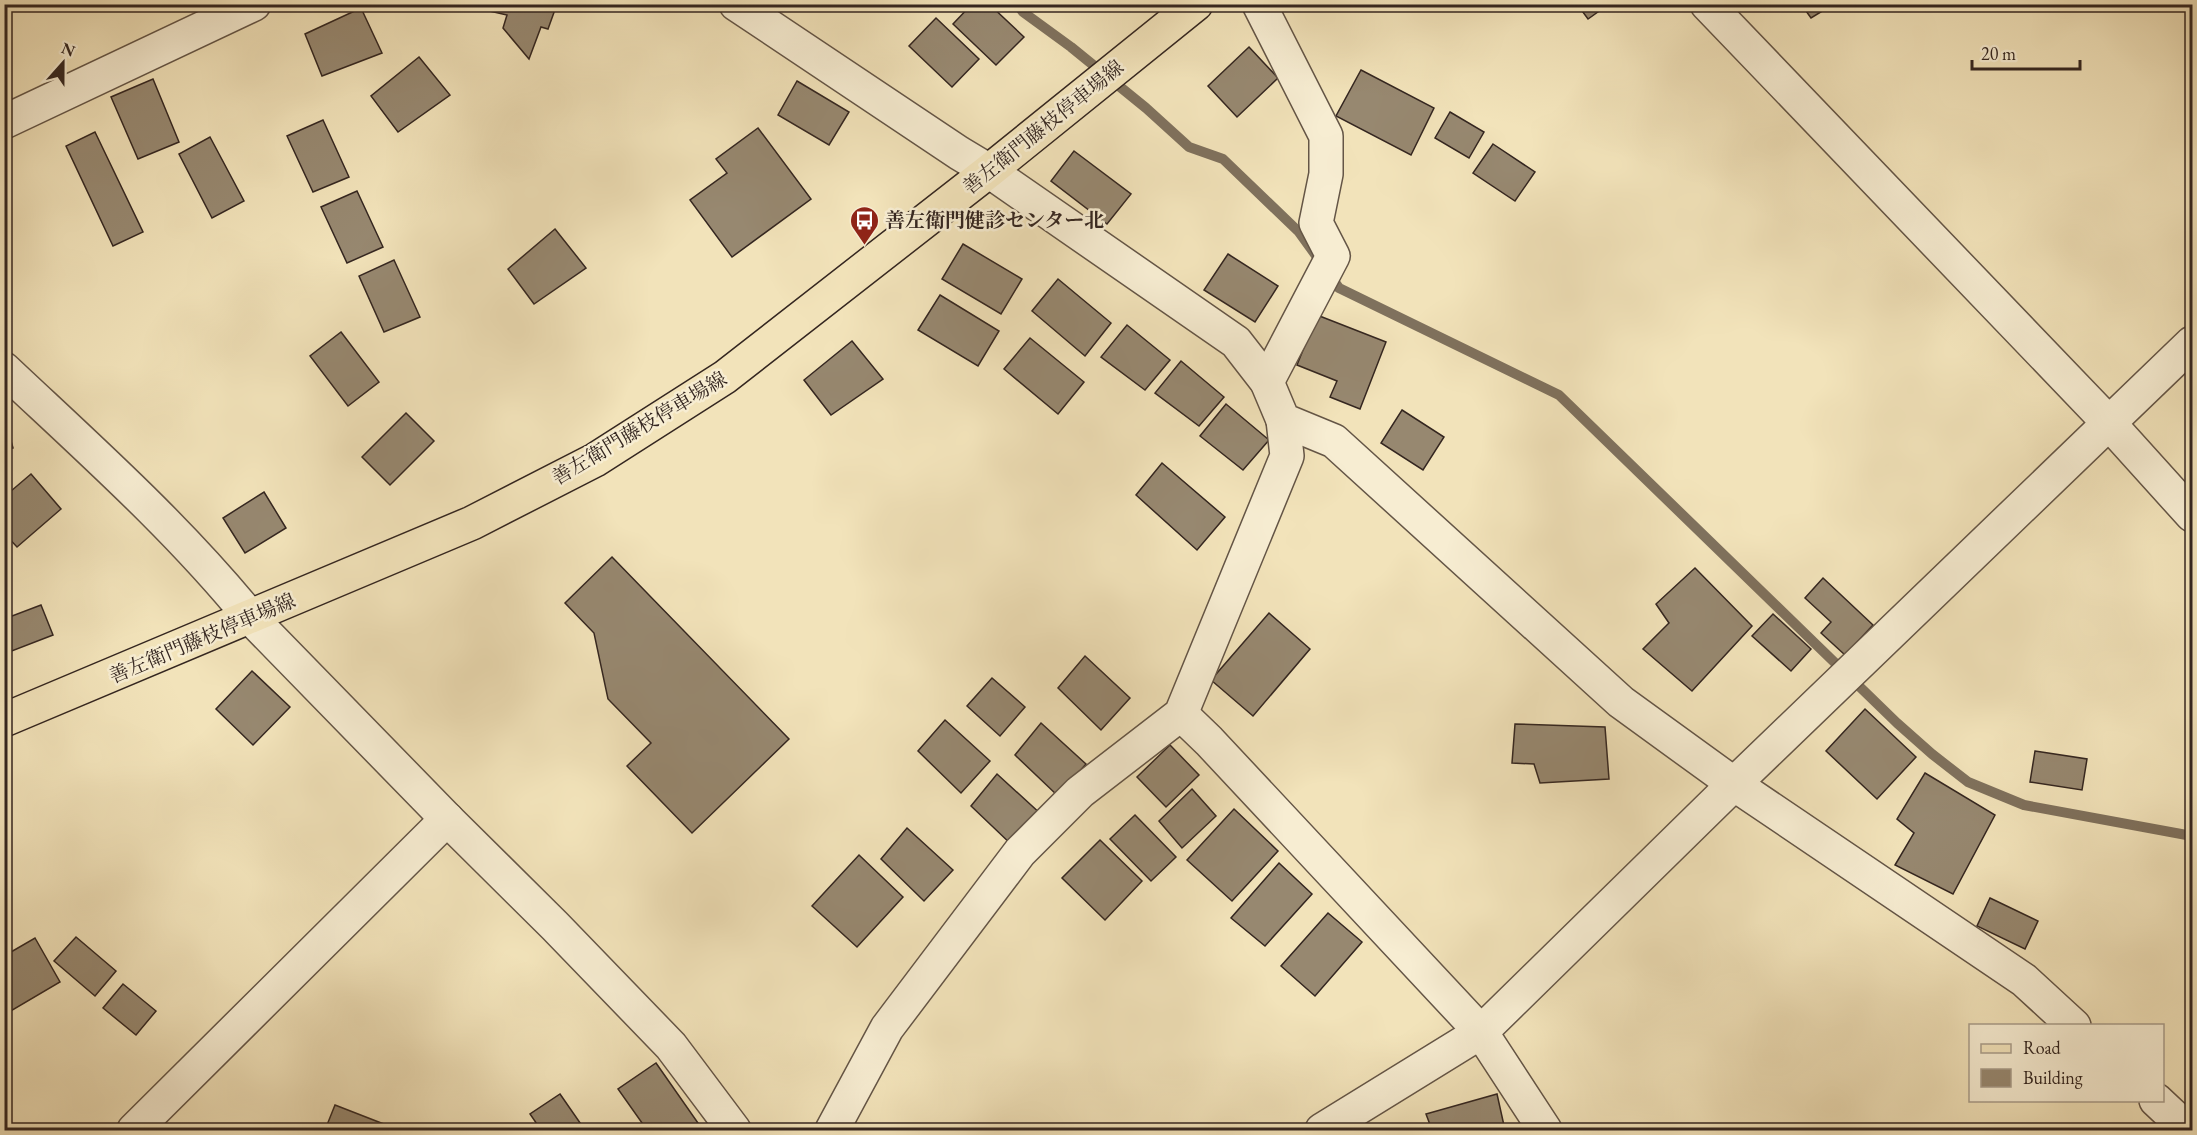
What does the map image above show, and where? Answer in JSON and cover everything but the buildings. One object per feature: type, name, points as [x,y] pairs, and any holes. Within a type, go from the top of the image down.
[{"type":"main road","name":"善左衛門藤枝停車場線","points":[[4,720],[251,618],[472,523],[595,460],[725,377],[989,171],[1196,4]]},
{"type":"street","points":[[4,122],[254,4]]},
{"type":"street","points":[[1259,4],[1326,136],[1326,174],[1316,223],[1333,256],[1267,382]]},
{"type":"street","points":[[1707,4],[2108,422],[2193,515]]},
{"type":"street","points":[[740,6],[989,171],[1236,342],[1267,382],[1283,420],[1287,456],[1181,714],[1080,792],[1020,852],[887,1028],[832,1131]]},
{"type":"street","points":[[1322,1131],[1481,1032],[2108,422],[2193,343]]},
{"type":"street","points":[[4,369],[153,509],[251,618],[671,1047],[734,1131]]},
{"type":"street","points":[[1283,420],[1334,441],[1621,702],[1734,784],[2024,980],[2072,1024]]},
{"type":"street","points":[[1181,714],[1209,741],[1481,1032],[1545,1131]]},
{"type":"street","points":[[134,1131],[447,819]]},
{"type":"street","points":[[2157,1102],[2188,1131]]},
{"type":"waterway","points":[[1017,4],[1023,12],[1071,47],[1146,108],[1189,147],[1223,159],[1299,232],[1317,257]]},
{"type":"waterway","points":[[1329,274],[1339,288],[1559,395],[1897,723],[1968,782],[2024,805],[2192,836]]},
{"type":"place","name":"善左衛門健診センター北","points":[[864,246]]}]
